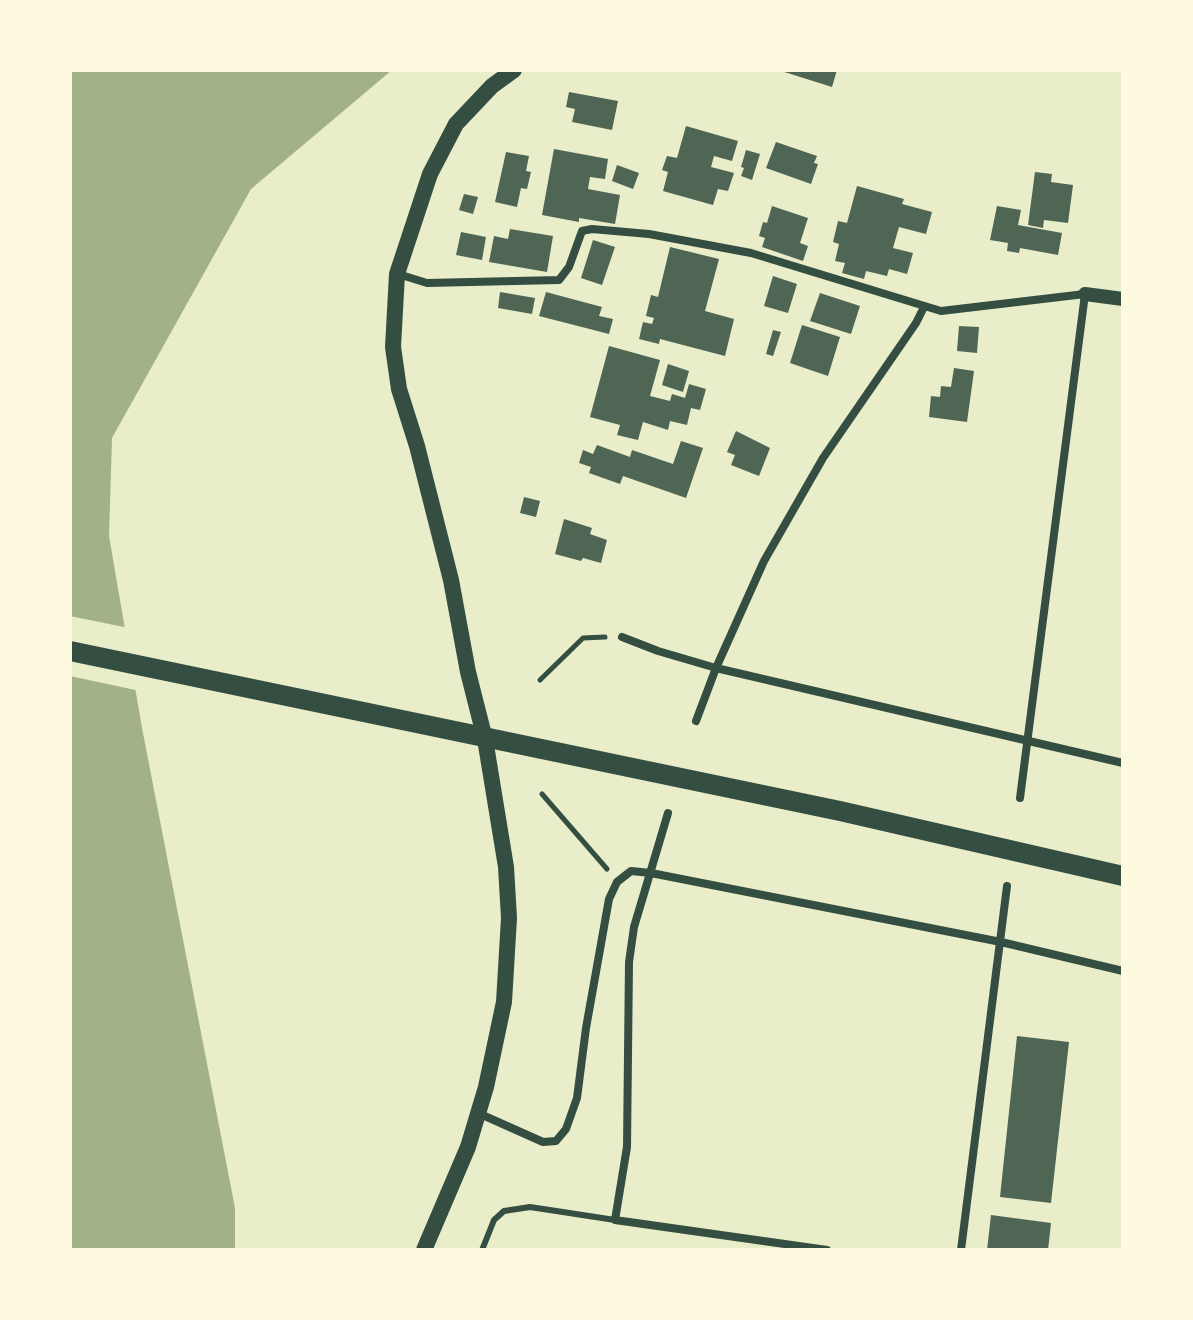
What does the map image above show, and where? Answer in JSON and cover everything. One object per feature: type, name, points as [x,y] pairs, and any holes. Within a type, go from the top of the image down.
[{"type":"main road","points":[[424,1250],[468,1147],[495,1052],[504,1002],[509,918],[506,867],[485,739],[468,672],[451,580],[399,389],[393,347],[397,274],[430,174],[456,124],[492,86],[514,70]]},
{"type":"main road","points":[[70,651],[840,811],[1123,876]]},
{"type":"street","points":[[397,274],[427,283],[559,280],[569,267],[582,231],[592,229],[649,234],[751,253],[941,311],[1085,294],[1123,299]]},
{"type":"street","points":[[1020,798],[1085,294]]},
{"type":"street","points":[[696,721],[764,561],[823,458],[924,307]]},
{"type":"street","points":[[622,637],[716,668],[1123,763]]},
{"type":"street","points":[[668,813],[634,927],[629,962],[627,1147],[615,1220],[827,1250]]},
{"type":"street","points":[[478,1113],[543,1142],[556,1141],[566,1129],[577,1098],[609,899],[617,882],[631,871],[1001,942],[1123,971]]},
{"type":"street","points":[[961,1250],[1007,886]]},
{"type":"lane","points":[[482,1250],[494,1220],[504,1211],[530,1207],[615,1220]]},
{"type":"path","points":[[540,680],[583,638]]},
{"type":"path","points":[[542,794],[602,863]]},
{"type":"shaded area","points":[[70,70],[392,70],[251,189],[112,438],[109,536],[142,728],[235,1208],[235,1250],[70,1250]]},
{"type":"pier","points":[[70,616],[129,628],[140,691],[70,676]]},
{"type":"building","points":[[778,70],[837,70],[832,87]]},
{"type":"building","points":[[569,92],[618,101],[612,130],[572,122],[575,109],[566,107]]},
{"type":"building","points":[[686,126],[738,141],[732,161],[714,156],[711,167],[734,173],[728,191],[718,189],[713,205],[663,191],[668,172],[662,170],[667,156],[677,158]]},
{"type":"building","points":[[776,142],[817,156],[814,163],[818,164],[811,184],[766,168]]},
{"type":"building","points":[[554,149],[608,159],[605,179],[590,177],[588,189],[620,195],[615,224],[579,218],[579,222],[542,215]]},
{"type":"building","points":[[746,150],[760,154],[752,180],[741,176]]},
{"type":"building","points":[[506,152],[529,156],[526,171],[531,172],[527,189],[521,188],[517,207],[495,202]]},
{"type":"building","points":[[617,165],[639,173],[633,189],[612,181]]},
{"type":"building","points":[[1035,172],[1052,174],[1051,182],[1073,185],[1068,223],[1044,220],[1043,228],[1028,225]]},
{"type":"building","points":[[857,186],[904,199],[902,204],[932,212],[926,234],[899,227],[893,248],[913,253],[907,274],[889,269],[887,276],[866,271],[864,279],[842,273],[845,263],[835,261],[839,244],[833,242],[838,221],[847,223]]},
{"type":"building","points":[[464,194],[478,197],[473,214],[459,210]]},
{"type":"building","points":[[772,206],[808,218],[800,243],[808,246],[803,261],[762,247],[765,238],[759,236]]},
{"type":"building","points":[[997,206],[1021,210],[1018,225],[1062,233],[1058,255],[1020,248],[1019,253],[1007,251],[1008,243],[990,240]]},
{"type":"building","points":[[510,229],[553,236],[547,272],[489,262],[494,236],[508,239]]},
{"type":"building","points":[[461,232],[486,237],[482,260],[456,255]]},
{"type":"building","points":[[593,240],[615,247],[602,285],[581,278]]},
{"type":"building","points":[[670,247],[719,259],[705,311],[734,319],[725,356],[660,339],[659,344],[639,339],[643,322],[652,324],[654,318],[646,316],[651,295],[658,297]]},
{"type":"building","points":[[773,276],[797,284],[788,313],[764,306]]},
{"type":"building","points":[[500,292],[535,298],[532,314],[498,308]]},
{"type":"building","points":[[546,292],[602,307],[599,316],[613,319],[609,334],[539,316]]},
{"type":"building","points":[[820,293],[860,306],[851,334],[810,321]]},
{"type":"building","points":[[802,325],[840,337],[828,376],[790,363]]},
{"type":"building","points":[[959,326],[979,327],[977,353],[957,351]]},
{"type":"building","points":[[773,330],[781,332],[773,356],[766,354]]},
{"type":"building","points":[[609,346],[660,360],[650,396],[670,401],[672,394],[685,398],[689,384],[706,389],[700,410],[691,408],[687,425],[670,421],[668,430],[643,422],[638,440],[617,435],[620,425],[590,417]]},
{"type":"building","points":[[668,364],[689,371],[683,392],[662,385]]},
{"type":"building","points":[[954,368],[974,371],[967,422],[929,417],[931,396],[940,397],[941,386],[951,387]]},
{"type":"building","points":[[736,431],[770,448],[759,476],[731,465],[735,455],[727,452]]},
{"type":"building","points":[[681,441],[703,448],[686,498],[623,476],[620,484],[589,473],[591,467],[579,463],[583,450],[593,454],[597,445],[630,457],[632,450],[673,464]]},
{"type":"building","points":[[524,497],[540,501],[536,517],[520,513]]},
{"type":"building","points":[[564,519],[592,528],[590,534],[607,540],[601,563],[555,554]]},
{"type":"building","points":[[1017,1036],[1069,1042],[1051,1203],[1000,1197]]},
{"type":"building","points":[[991,1215],[1051,1223],[1048,1250],[987,1250]]}]
